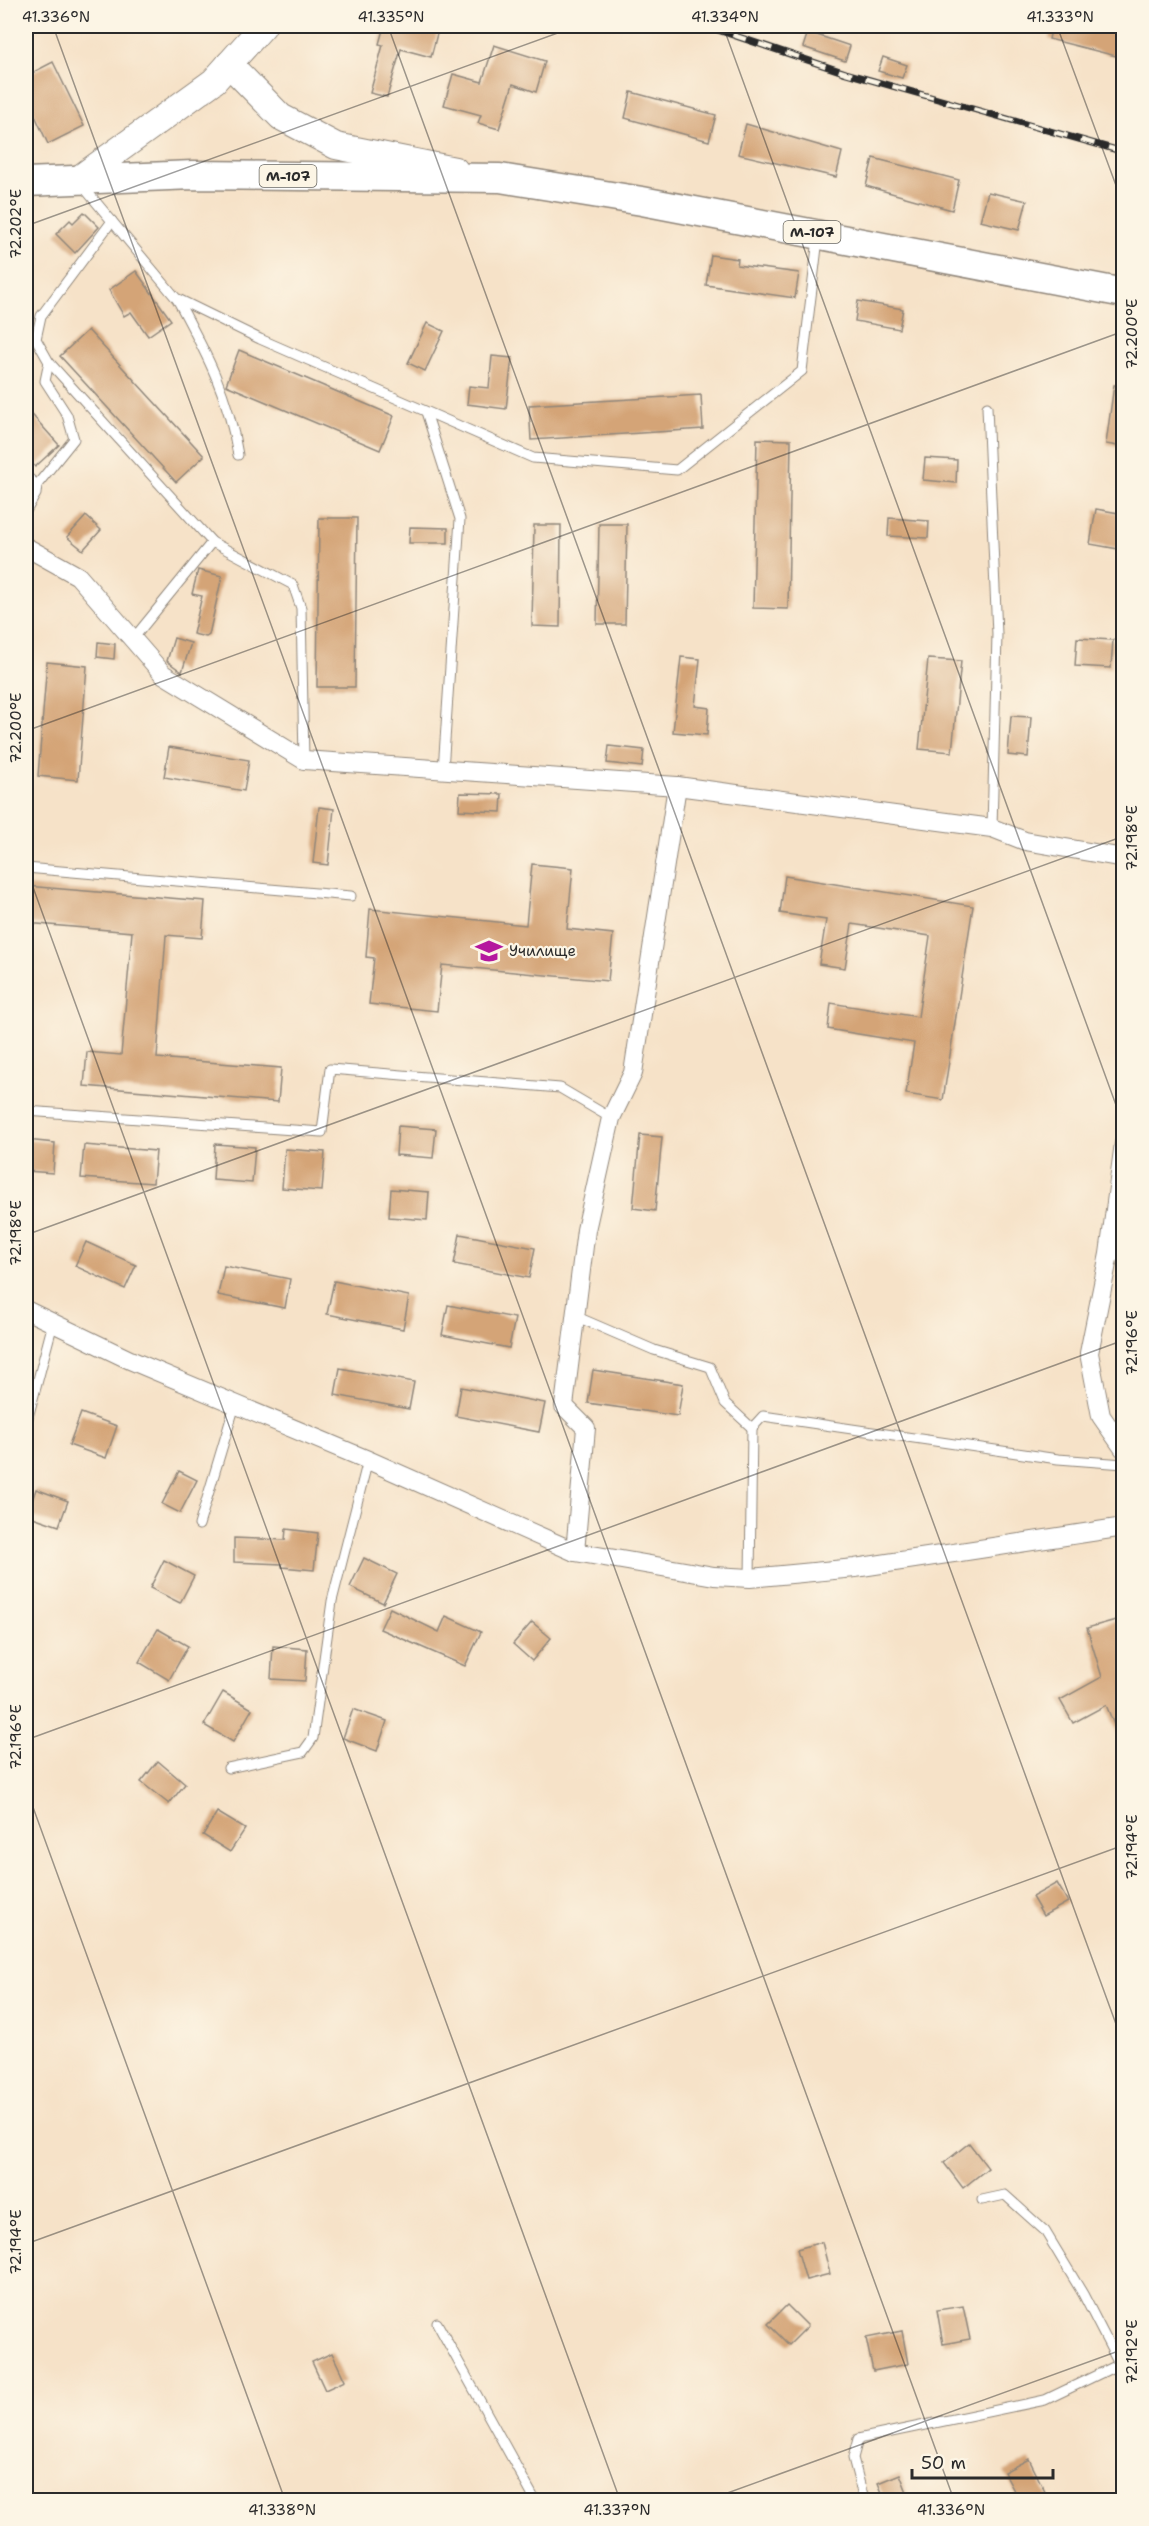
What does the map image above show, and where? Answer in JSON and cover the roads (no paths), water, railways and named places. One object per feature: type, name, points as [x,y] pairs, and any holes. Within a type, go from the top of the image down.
[{"type":"main road","name":"М-107","points":[[26,182],[193,175],[500,178],[642,201],[1124,293]]},
{"type":"street","points":[[78,180],[214,81],[263,26]]},
{"type":"street","points":[[229,64],[281,117],[336,146],[500,178]]},
{"type":"street","points":[[26,547],[78,576],[164,674],[304,760],[677,786],[992,828],[1025,841],[1124,858]]},
{"type":"street","points":[[575,1552],[586,1428],[564,1406],[586,1230],[611,1118],[633,1073],[677,786]]},
{"type":"street","points":[[1124,1143],[1116,1256],[1089,1353],[1101,1416],[1124,1449]]},
{"type":"street","points":[[26,1310],[130,1360],[368,1460],[575,1552],[714,1576],[750,1578],[855,1568],[1124,1527]]},
{"type":"lane","points":[[78,180],[176,298],[213,364],[232,417],[238,455]]},
{"type":"lane","points":[[112,221],[41,316],[36,339],[49,362],[212,542],[293,585],[301,608],[304,760]]},
{"type":"lane","points":[[176,298],[260,339],[533,458],[677,470],[802,371],[818,234]]},
{"type":"lane","points":[[26,511],[36,494],[37,485],[74,439],[67,415],[45,381],[49,362]]},
{"type":"lane","points":[[987,407],[997,634],[992,828]]},
{"type":"lane","points":[[426,412],[460,519],[443,770]]},
{"type":"lane","points":[[26,476],[37,485]]},
{"type":"lane","points":[[133,639],[212,542]]},
{"type":"lane","points":[[26,868],[351,896]]},
{"type":"lane","points":[[26,1111],[322,1132],[330,1069],[560,1088],[611,1118]]},
{"type":"lane","points":[[575,1316],[654,1350],[710,1367],[725,1403],[752,1428]]},
{"type":"lane","points":[[26,1425],[52,1323]]},
{"type":"lane","points":[[199,1525],[235,1405]]},
{"type":"lane","points":[[750,1578],[752,1428],[763,1416],[1058,1459],[1124,1464]]},
{"type":"lane","points":[[228,1768],[303,1752],[313,1738],[332,1601],[368,1460]]},
{"type":"lane","points":[[864,2500],[853,2458],[858,2439],[1045,2400],[1121,2363],[1045,2231],[1005,2195],[982,2200]]},
{"type":"lane","points":[[437,2323],[535,2500]]},
{"type":"railway","points":[[706,26],[846,73],[1124,152]]},
{"type":"place","name":"Училище","points":[[489,951]]}]
